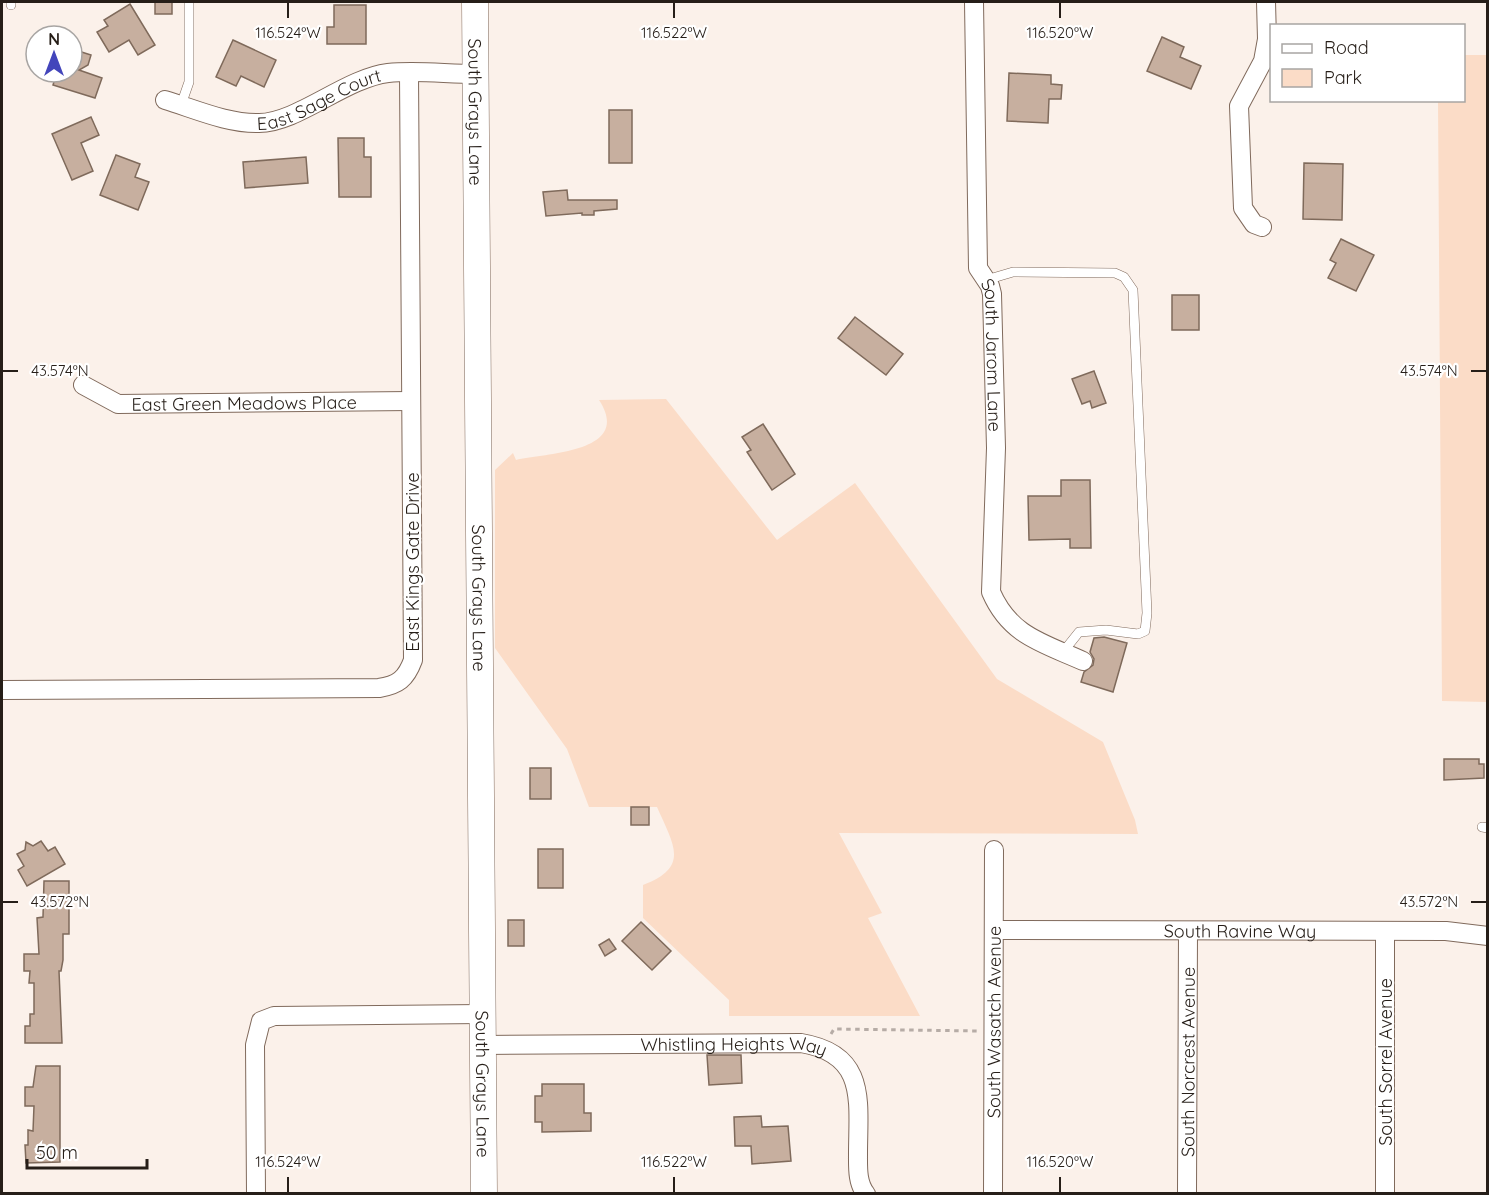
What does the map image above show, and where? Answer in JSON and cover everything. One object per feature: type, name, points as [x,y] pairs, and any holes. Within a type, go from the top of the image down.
[{"type":"street","name":"South Grays Lane","points":[[475,2],[484,1194]]},
{"type":"street","name":"South Jarom Lane","points":[[974,2],[978,268],[992,294],[996,448],[991,592],[1000,613],[1022,633],[1083,661]]},
{"type":"street","points":[[1262,226],[1254,224],[1243,208],[1239,106],[1263,61],[1267,39],[1266,2]]},
{"type":"street","name":"East Sage Court","points":[[173,103],[223,118],[260,123],[280,118],[357,82],[387,73],[476,74]]},
{"type":"street","name":"East Kings Gate Drive","points":[[2,690],[379,688],[396,685],[408,674],[413,660],[409,74]]},
{"type":"street","name":"East Green Meadows Place","points":[[83,385],[118,404],[411,401]]},
{"type":"street","name":"South Wasatch Avenue","points":[[993,1194],[994,850]]},
{"type":"street","name":"South Ravine Way","points":[[994,930],[1446,931],[1488,936]]},
{"type":"street","name":"South Norcrest Avenue","points":[[1187,1194],[1188,931]]},
{"type":"street","name":"South Sorrel Avenue","points":[[1385,931],[1385,1194]]},
{"type":"street","points":[[256,1194],[255,1045],[261,1021],[274,1016],[482,1014]]},
{"type":"street","name":"Whistling Heights Way","points":[[482,1045],[801,1043],[823,1049],[848,1068],[857,1083],[859,1178],[866,1194]]},
{"type":"lane","points":[[173,103],[189,82],[189,2]]},
{"type":"lane","points":[[986,280],[1013,272],[1115,273],[1124,277],[1133,290],[1147,613],[1145,631],[1138,634],[1106,630],[1079,632],[1063,652]]},
{"type":"path","points":[[823,1049],[834,1029],[993,1032]]},
{"type":"path","points":[[1248,1194],[1339,1194]]},
{"type":"green space","points":[[1465,55],[1488,55],[1487,702],[1442,701],[1438,102],[1465,102]]},
{"type":"green space","points":[[666,399],[777,540],[855,483],[997,679],[1103,742],[1135,820],[1138,834],[839,833],[882,913],[868,918],[920,1016],[729,1016],[729,1000],[643,918],[643,885],[658,878],[668,870],[673,862],[672,843],[657,807],[589,807],[567,749],[495,648],[495,470],[513,453],[516,460],[566,452],[596,440],[605,430],[607,417],[599,400]]},
{"type":"building","points":[[155,2],[172,2],[172,14],[155,14]]},
{"type":"building","points":[[130,4],[155,45],[138,55],[129,40],[109,52],[97,32],[108,26],[104,20]]},
{"type":"building","points":[[334,5],[366,5],[366,44],[327,44],[327,27],[334,27]]},
{"type":"building","points":[[1162,37],[1184,47],[1180,57],[1201,66],[1191,89],[1147,71]]},
{"type":"building","points":[[233,40],[276,60],[264,87],[241,76],[236,86],[216,77]]},
{"type":"building","points":[[84,53],[91,55],[88,65],[84,67]]},
{"type":"building","points":[[84,72],[102,78],[95,98],[53,85],[84,84]]},
{"type":"building","points":[[1009,73],[1051,75],[1051,84],[1062,85],[1061,99],[1049,99],[1048,123],[1007,121]]},
{"type":"building","points":[[609,110],[632,110],[632,163],[609,163]]},
{"type":"building","points":[[91,117],[99,135],[81,143],[93,171],[72,180],[52,134]]},
{"type":"building","points":[[338,138],[364,138],[364,157],[371,157],[371,197],[339,197]]},
{"type":"building","points":[[116,155],[140,164],[135,177],[149,182],[138,210],[100,195]]},
{"type":"building","points":[[306,157],[308,183],[245,188],[243,162]]},
{"type":"building","points":[[1304,163],[1343,164],[1342,220],[1303,219]]},
{"type":"building","points":[[567,190],[568,200],[617,200],[617,209],[594,211],[594,215],[582,215],[582,213],[546,216],[543,192]]},
{"type":"building","points":[[1341,239],[1374,255],[1356,291],[1328,278],[1336,263],[1330,260]]},
{"type":"building","points":[[1172,295],[1199,295],[1199,330],[1172,330]]},
{"type":"building","points":[[855,317],[903,354],[886,375],[838,338]]},
{"type":"building","points":[[1094,371],[1106,403],[1092,408],[1090,401],[1082,404],[1072,379]]},
{"type":"building","points":[[763,424],[795,474],[772,490],[747,452],[751,450],[742,437]]},
{"type":"building","points":[[1061,480],[1090,480],[1091,548],[1070,548],[1070,539],[1029,540],[1028,496],[1061,496]]},
{"type":"building","points":[[1104,637],[1127,643],[1113,692],[1081,682],[1084,672],[1093,665],[1094,659],[1090,652],[1094,638]]},
{"type":"building","points":[[1444,759],[1479,759],[1479,764],[1484,764],[1484,778],[1444,780]]},
{"type":"building","points":[[530,768],[551,768],[551,799],[530,799]]},
{"type":"building","points":[[631,807],[649,807],[649,825],[631,825]]},
{"type":"building","points":[[41,841],[48,851],[55,847],[65,864],[27,886],[18,870],[24,866],[17,854],[25,850],[26,842],[33,846]]},
{"type":"building","points":[[538,849],[563,849],[563,888],[538,888]]},
{"type":"building","points":[[44,881],[69,881],[69,934],[63,934],[63,960],[61,971],[59,971],[62,1043],[25,1043],[25,1026],[30,1026],[30,1014],[34,1014],[34,983],[29,983],[30,971],[24,971],[24,954],[39,954],[37,918],[43,917]]},
{"type":"building","points":[[508,920],[524,920],[524,946],[508,946]]},
{"type":"building","points":[[641,922],[671,951],[652,970],[622,941]]},
{"type":"building","points":[[609,939],[616,949],[605,956],[599,945]]},
{"type":"building","points":[[707,1055],[741,1055],[742,1083],[709,1085]]},
{"type":"building","points":[[36,1066],[60,1066],[60,1162],[26,1163],[25,1145],[28,1145],[28,1130],[33,1131],[34,1106],[25,1106],[25,1087],[33,1087]]},
{"type":"building","points":[[542,1084],[584,1084],[584,1113],[591,1113],[591,1131],[542,1132],[542,1122],[535,1122],[535,1096],[542,1096]]},
{"type":"building","points":[[761,1116],[762,1127],[788,1126],[791,1161],[752,1164],[751,1146],[735,1146],[734,1117]]}]
